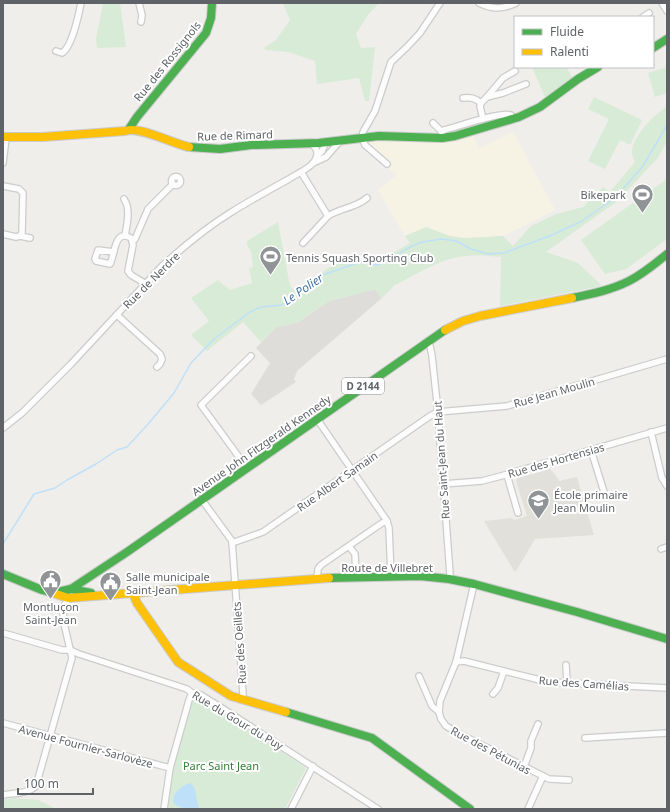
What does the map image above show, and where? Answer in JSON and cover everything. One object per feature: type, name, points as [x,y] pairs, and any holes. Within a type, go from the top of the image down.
[{"type":"main road","name":"Rue des Rossignols","points":[[130,129],[137,117],[206,33],[213,15],[212,3]]},
{"type":"main road","points":[[654,45],[667,39]]},
{"type":"main road","name":"Rue de Rimard","points":[[5,138],[125,131],[130,129],[138,130],[181,145],[196,148],[220,149],[251,145],[311,144],[379,136],[455,136],[513,119],[540,107],[578,79],[596,68]]},
{"type":"main road","name":"Avenue John Fitzgerald Kennedy","points":[[3,574],[53,593],[71,590],[448,328],[463,321],[480,316],[592,294],[613,288],[644,272],[667,254]]},
{"type":"main road","name":"Route de Villebret","points":[[100,594],[235,586],[317,579],[420,576],[449,579],[474,584],[667,638]]},
{"type":"main road","points":[[87,579],[91,593]]},
{"type":"main road","points":[[71,590],[100,594]]},
{"type":"main road","points":[[53,593],[68,598],[100,594]]},
{"type":"main road","points":[[133,593],[136,603],[178,662],[231,696],[372,738],[470,809]]},
{"type":"street","points":[[56,51],[62,53],[68,47],[81,3]]},
{"type":"street","points":[[139,3],[142,15],[141,22]]},
{"type":"street","points":[[387,164],[365,145],[362,138],[376,111],[391,62],[420,32],[440,3]]},
{"type":"street","points":[[480,3],[499,9],[516,3]]},
{"type":"street","points":[[662,3],[667,11]]},
{"type":"street","points":[[644,16],[649,13]]},
{"type":"street","points":[[483,119],[480,110],[481,103],[503,78],[515,71]]},
{"type":"street","points":[[487,97],[503,93],[526,84]]},
{"type":"street","points":[[463,98],[471,97],[477,99],[481,103]]},
{"type":"street","points":[[433,123],[442,135],[444,130],[507,113],[511,115],[513,119]]},
{"type":"street","points":[[3,163],[5,138]]},
{"type":"street","points":[[311,144],[316,147],[319,158],[328,155],[341,140]]},
{"type":"street","name":"Rue de Nerdre","points":[[3,428],[28,408],[168,261],[214,224],[301,172],[313,163],[319,158],[326,142]]},
{"type":"street","points":[[301,172],[328,216]]},
{"type":"street","points":[[146,284],[128,271],[134,245],[133,241],[148,209],[173,184]]},
{"type":"street","points":[[3,186],[19,189],[23,193],[22,233],[20,236]]},
{"type":"street","points":[[303,243],[328,216],[334,212],[362,202],[367,198]]},
{"type":"street","points":[[124,199],[127,203],[128,212],[125,236]]},
{"type":"street","points":[[3,234],[30,238]]},
{"type":"street","points":[[114,252],[117,241],[121,236],[131,238],[133,241]]},
{"type":"street","points":[[117,315],[160,354],[162,362],[156,367]]},
{"type":"street","name":"Rue Saint-Jean du Haut","points":[[426,342],[430,346],[432,356],[438,412],[450,574],[449,579]]},
{"type":"street","points":[[247,468],[200,405],[251,356]]},
{"type":"street","name":"Rue Jean Moulin","points":[[438,412],[507,406],[667,359]]},
{"type":"street","name":"Rue Albert Samain","points":[[232,543],[263,532],[430,416],[438,412]]},
{"type":"street","points":[[317,418],[387,521],[389,528],[391,576]]},
{"type":"street","name":"Rue des Hortensias","points":[[443,484],[482,481],[507,475],[667,428]]},
{"type":"street","points":[[652,432],[662,478],[667,486]]},
{"type":"street","points":[[591,450],[604,492]]},
{"type":"street","points":[[507,475],[518,513]]},
{"type":"street","points":[[202,500],[232,543]]},
{"type":"street","points":[[317,579],[318,569],[321,565],[387,521]]},
{"type":"street","name":"Rue des Oeillets","points":[[232,543],[243,694],[242,700]]},
{"type":"street","points":[[351,549],[355,554],[356,577]]},
{"type":"street","points":[[439,712],[440,701],[456,662],[474,584]]},
{"type":"street","points":[[3,795],[28,791],[36,786],[72,658],[62,618],[64,606],[68,598],[80,591]]},
{"type":"street","name":"Rue du Gour du Puy","points":[[3,633],[62,650],[70,650],[187,688],[192,693],[201,695],[378,809]]},
{"type":"street","name":"Rue des Camélias","points":[[456,662],[464,661],[535,680],[667,688]]},
{"type":"street","points":[[566,665],[567,683]]},
{"type":"street","points":[[493,694],[498,688],[504,672]]},
{"type":"street","name":"Rue des Pétunias","points":[[419,676],[432,706],[439,712],[441,719],[446,726],[549,779],[569,780]]},
{"type":"street","points":[[164,809],[170,768],[192,693]]},
{"type":"street","name":"Avenue Fournier-Sarlovèze","points":[[3,723],[170,768]]},
{"type":"street","points":[[524,767],[531,748],[530,741],[538,724]]},
{"type":"street","points":[[585,738],[667,733]]},
{"type":"street","points":[[290,809],[313,766]]},
{"type":"street","points":[[528,809],[543,776]]},
{"type":"shaded area","points":[[513,132],[555,210],[503,236],[465,238],[450,236],[426,227],[405,236],[378,190],[397,175],[366,152],[369,141],[438,142],[458,140],[473,136],[479,148]]},
{"type":"shaded area","points":[[375,289],[382,298],[297,371],[294,379],[296,382],[261,405],[251,394],[270,363],[256,348],[276,327],[297,323],[329,301]]},
{"type":"shaded area","name":"École primaire Jean Moulin","points":[[550,469],[559,481],[577,477],[594,535],[535,539],[516,571],[514,571],[484,521],[512,518],[514,520],[527,516],[516,481],[518,478]]},
{"type":"green space","points":[[103,3],[120,3],[126,47],[97,48],[96,39]]},
{"type":"green space","points":[[283,3],[379,3],[367,16],[356,34],[361,48],[375,47],[369,101],[365,101],[359,78],[317,84],[315,61],[288,52],[266,50],[264,48],[276,40],[290,20]]},
{"type":"green space","points":[[667,67],[667,93],[655,97],[648,73]]},
{"type":"green space","points":[[532,68],[567,68],[573,78],[545,97]]},
{"type":"green space","points":[[594,97],[642,120],[630,145],[620,140],[605,169],[588,161],[609,119],[588,109]]},
{"type":"green space","points":[[667,107],[667,141],[658,158],[619,200],[546,252],[578,263],[602,286],[500,306],[501,257],[481,255],[466,256],[453,258],[426,269],[393,286],[382,298],[375,289],[329,301],[297,323],[276,327],[261,342],[243,322],[207,351],[191,335],[209,321],[191,298],[218,280],[230,290],[252,283],[249,268],[253,267],[251,251],[247,245],[247,241],[278,222],[289,281],[291,287],[295,291],[330,267],[355,258],[379,261],[410,243],[405,236],[426,227],[450,236],[465,238],[503,236],[513,246],[531,226],[556,214],[583,207],[603,187],[610,192],[635,162],[632,154],[635,140],[639,133],[650,120]]},
{"type":"green space","name":"Bikepark","points":[[667,179],[667,239],[626,269],[605,274],[581,240]]},
{"type":"green space","name":"Parc Saint Jean","points":[[195,697],[198,697],[306,768],[285,809],[168,809],[173,769],[191,701]]},
{"type":"green space","points":[[13,798],[38,800],[56,809],[3,809],[3,800]]},
{"type":"water","points":[[190,783],[193,785],[200,809],[182,808],[173,802],[176,792]]},
{"type":"waterway","name":"Le Polier","points":[[3,544],[34,494],[55,488],[117,450],[127,447],[174,393],[191,363],[214,339],[250,312],[261,307],[282,305],[323,275],[360,262],[377,265],[422,242],[442,239],[456,241],[471,249],[488,254],[504,253],[552,235],[582,221],[615,198],[643,166],[667,125]]},
{"type":"traffic: fast","points":[[129,129],[137,117],[206,33],[211,18],[212,3]]},
{"type":"traffic: fast","points":[[654,47],[667,39]]},
{"type":"traffic: fast","points":[[189,147],[220,149],[251,145],[319,143],[379,136],[442,138],[455,136],[519,117],[540,107],[578,79],[596,68]]},
{"type":"traffic: fast","points":[[572,298],[622,284],[644,272],[667,254]]},
{"type":"traffic: fast","points":[[3,574],[53,593],[71,589],[127,552],[445,330]]},
{"type":"traffic: fast","points":[[329,578],[420,576],[449,579],[474,584],[577,612],[667,639]]},
{"type":"traffic: fast","points":[[71,589],[91,593]]},
{"type":"traffic: fast","points":[[286,712],[372,738],[470,809]]},
{"type":"traffic: slow","points":[[3,137],[43,137],[131,130],[147,133],[189,147]]},
{"type":"traffic: slow","points":[[445,330],[463,321],[480,316],[572,298]]},
{"type":"traffic: slow","points":[[53,593],[68,598],[329,578]]},
{"type":"traffic: slow","points":[[133,593],[137,603],[178,662],[231,696],[286,712]]},
{"type":"place","name":"Bikepark","points":[[642,214]]},
{"type":"place","name":"Tennis Squash Sporting Club","points":[[270,276]]},
{"type":"place","name":"École primaire Jean Moulin","points":[[538,520]]},
{"type":"place","name":"Montluçon Saint-Jean","points":[[51,600]]},
{"type":"place","name":"Salle municipale Saint-Jean","points":[[110,602]]}]
